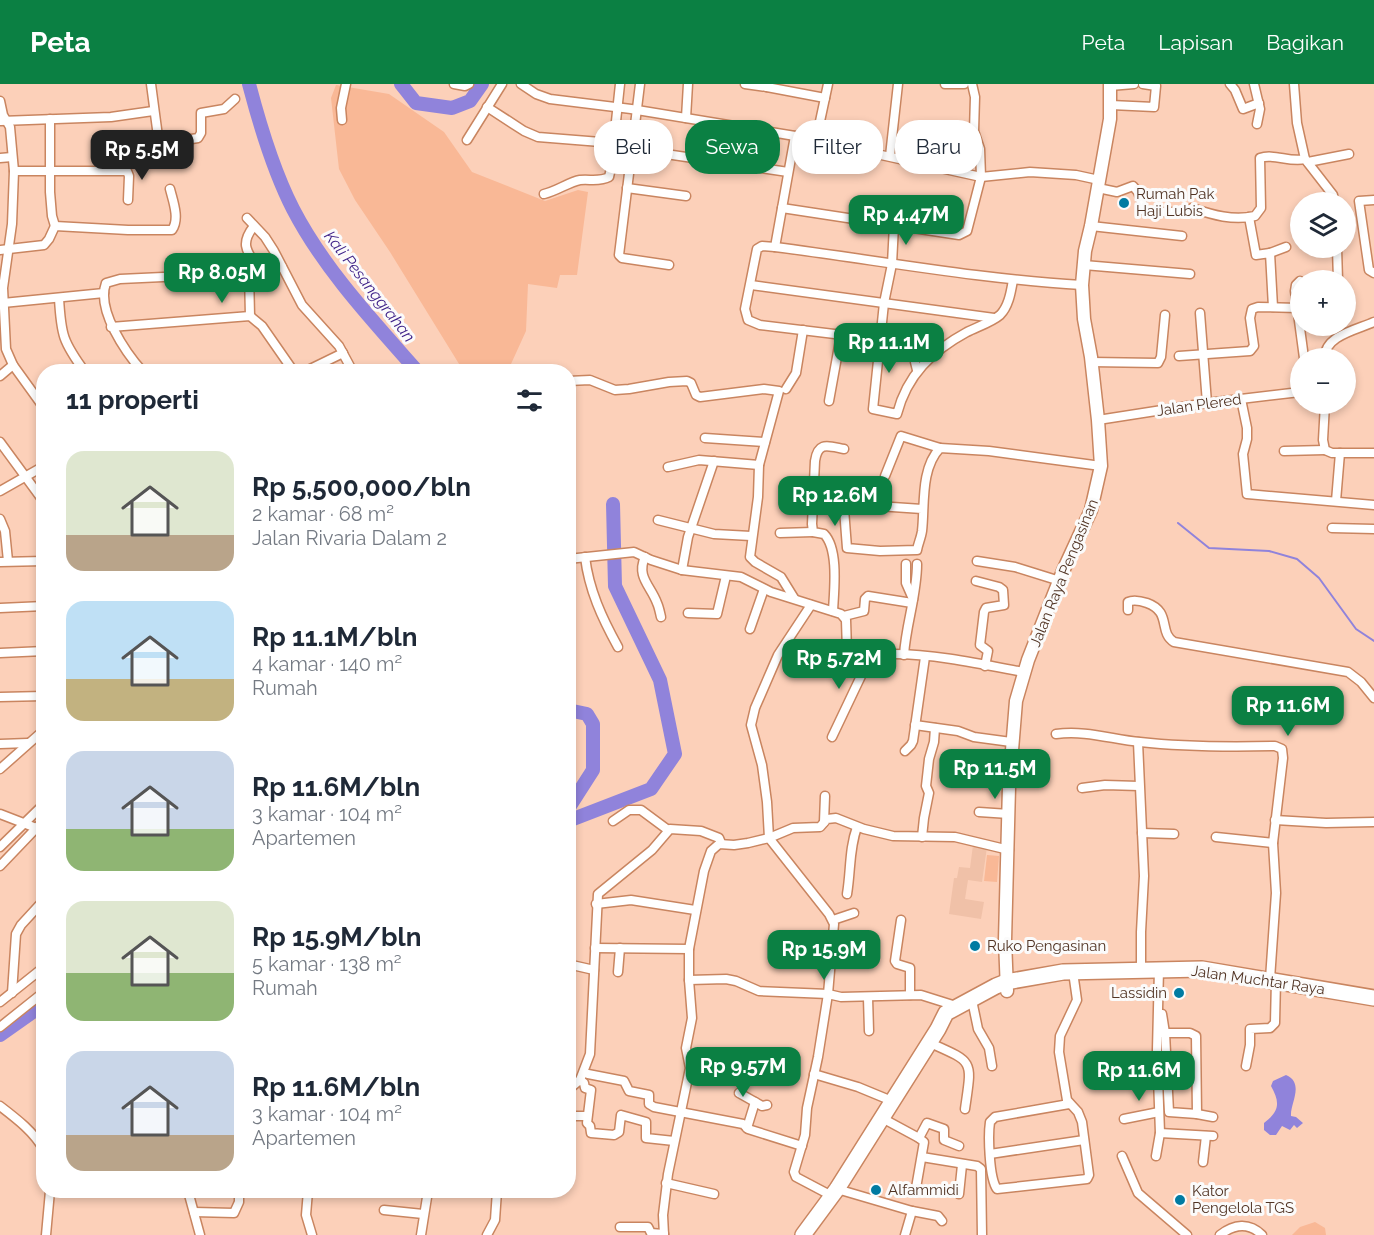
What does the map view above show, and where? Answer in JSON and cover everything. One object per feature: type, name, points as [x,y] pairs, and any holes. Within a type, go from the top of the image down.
[{"type":"highway","name":"Jalan Muchtar Raya","points":[[803,1235],[835,1193],[946,1013],[1006,987],[1071,972],[1202,969],[1374,998]]},
{"type":"main road","name":"Jalan Raya Pengasinan","points":[[1006,987],[1011,742],[1016,701],[1023,672],[1059,581],[1091,510],[1101,466],[1098,420],[1084,319],[1082,285],[1111,105],[1110,85]]},
{"type":"street","points":[[151,84],[159,144],[200,136],[201,113],[224,109],[236,99]]},
{"type":"street","points":[[342,120],[341,108],[346,84]]},
{"type":"street","points":[[454,84],[465,86],[469,84]]},
{"type":"street","points":[[467,140],[502,84]]},
{"type":"street","points":[[521,84],[536,94],[550,99],[627,108],[792,136]]},
{"type":"street","points":[[620,84],[628,120]]},
{"type":"street","points":[[622,120],[640,84]]},
{"type":"street","points":[[686,118],[688,84]]},
{"type":"street","points":[[745,84],[766,86],[825,99]]},
{"type":"street","points":[[820,120],[828,84]]},
{"type":"street","points":[[890,156],[898,84]]},
{"type":"street","points":[[945,84],[964,84]]},
{"type":"street","points":[[782,208],[959,235],[964,233],[968,229],[981,177],[980,149],[974,131],[975,97],[972,84]]},
{"type":"street","points":[[1110,85],[1134,84]]},
{"type":"street","points":[[1111,105],[1154,107],[1156,86],[1143,84]]},
{"type":"street","points":[[1230,84],[1243,109],[1259,103]]},
{"type":"street","points":[[1254,84],[1260,115],[1257,124]]},
{"type":"street","points":[[1294,84],[1297,123],[1306,161],[1331,192]]},
{"type":"street","points":[[0,101],[3,120],[9,128],[14,171],[12,224],[4,250],[3,303],[6,349],[13,365],[36,397]]},
{"type":"street","points":[[487,107],[524,131],[538,137],[594,141]]},
{"type":"street","points":[[3,120],[111,117],[153,111]]},
{"type":"street","points":[[4,250],[44,245],[55,226],[51,208],[50,119]]},
{"type":"street","points":[[775,247],[792,151]]},
{"type":"street","points":[[883,154],[981,177],[1030,172],[1076,175],[1117,192],[1133,186],[1138,192],[1145,212],[1186,212],[1192,208],[1224,218],[1249,217],[1258,214],[1262,208],[1260,158],[1266,156],[1306,161],[1349,154]]},
{"type":"street","points":[[673,155],[788,172]]},
{"type":"street","points":[[0,158],[12,157]]},
{"type":"street","points":[[14,171],[127,171],[129,176],[128,200]]},
{"type":"street","points":[[544,194],[577,181],[601,180],[609,177],[609,174]]},
{"type":"street","points":[[629,174],[619,256],[669,265]]},
{"type":"street","points":[[627,188],[686,196]]},
{"type":"street","points":[[55,226],[169,231],[175,224],[170,189]]},
{"type":"street","points":[[1374,200],[1359,201],[1369,270],[1374,273]]},
{"type":"street","points":[[1249,217],[1253,255],[1270,253],[1286,247]]},
{"type":"street","points":[[247,218],[265,237],[308,312],[333,339],[349,364]]},
{"type":"street","points":[[894,225],[892,264],[884,303],[872,408],[897,414],[904,392],[917,370],[942,347],[1000,315],[1005,308],[1013,280]]},
{"type":"street","points":[[254,226],[246,236],[245,242],[260,272]]},
{"type":"street","points":[[1091,226],[1182,237]]},
{"type":"street","points":[[942,347],[760,325],[748,320],[745,309],[757,249],[762,246],[775,247],[1013,280],[1082,285]]},
{"type":"street","points":[[1270,253],[1273,307]]},
{"type":"street","points":[[1084,265],[1190,274]]},
{"type":"street","points":[[137,364],[111,327],[104,293],[106,283],[113,280],[260,272],[282,267]]},
{"type":"street","points":[[249,273],[250,316]]},
{"type":"street","points":[[751,285],[994,318]]},
{"type":"street","points":[[3,303],[104,293]]},
{"type":"street","points":[[59,298],[62,336],[79,364]]},
{"type":"street","points":[[1179,356],[1252,350],[1254,343],[1251,311],[1258,307],[1290,308]]},
{"type":"street","points":[[1200,313],[1207,403]]},
{"type":"street","points":[[1091,362],[1158,363],[1161,357],[1165,315]]},
{"type":"street","points":[[111,327],[250,316],[262,326],[288,364]]},
{"type":"street","points":[[1356,330],[1374,322]]},
{"type":"street","points":[[786,389],[796,373],[802,330]]},
{"type":"street","points":[[829,401],[841,334]]},
{"type":"street","points":[[1326,348],[1329,343],[1343,336]]},
{"type":"street","points":[[916,344],[917,370]]},
{"type":"street","points":[[320,364],[343,353]]},
{"type":"street","points":[[0,376],[13,365]]},
{"type":"street","points":[[576,381],[590,380],[615,390],[669,381],[687,381],[691,383],[696,395],[703,397],[764,389],[777,390],[779,394],[759,465],[751,559],[781,577],[794,598]]},
{"type":"street","name":"Jalan Plered","points":[[1098,420],[1290,393]]},
{"type":"street","points":[[1241,399],[1247,439],[1243,454],[1247,494],[1374,505]]},
{"type":"street","points":[[1324,414],[1323,440],[1325,450]]},
{"type":"street","points":[[885,476],[901,436],[940,448],[1000,452],[1101,466]]},
{"type":"street","points":[[705,438],[765,442]]},
{"type":"street","points":[[0,442],[36,491]]},
{"type":"street","points":[[813,532],[817,452],[820,447],[827,446],[844,449]]},
{"type":"street","points":[[922,508],[848,504],[844,508],[847,548],[880,551],[917,550],[928,475],[940,448]]},
{"type":"street","points":[[1284,451],[1325,450],[1340,453],[1374,453]]},
{"type":"street","points":[[1336,501],[1340,453]]},
{"type":"street","points":[[668,467],[699,460],[759,465]]},
{"type":"street","points":[[682,570],[691,529],[714,461]]},
{"type":"street","points":[[0,491],[36,471]]},
{"type":"street","points":[[0,519],[5,531],[4,562],[36,561]]},
{"type":"street","points":[[658,520],[724,536],[752,536]]},
{"type":"street","points":[[1332,528],[1374,529]]},
{"type":"street","points":[[780,533],[813,532],[824,534],[830,541],[835,578],[833,611]]},
{"type":"street","points":[[576,558],[634,552],[682,570],[741,578],[764,589],[844,616],[864,611],[865,599],[868,596],[913,601]]},
{"type":"street","points":[[585,557],[596,601],[618,647]]},
{"type":"street","points":[[645,557],[642,576],[657,601],[661,617]]},
{"type":"street","points":[[977,561],[1015,567],[1059,581]]},
{"type":"street","points":[[906,564],[906,583],[913,601]]},
{"type":"street","points":[[903,654],[917,564]]},
{"type":"street","points":[[688,613],[717,614],[726,576]]},
{"type":"street","points":[[976,581],[1003,590],[1004,605],[986,608],[984,612],[980,645],[988,651],[985,666]]},
{"type":"street","points":[[750,629],[764,589]]},
{"type":"street","points":[[1128,610],[1128,602],[1132,600],[1158,608],[1168,637],[1174,642],[1348,672],[1361,682],[1374,698]]},
{"type":"street","points":[[811,605],[778,655],[752,715],[752,730],[760,759],[767,802],[770,838],[833,920],[834,930],[828,994],[802,1146],[794,1172],[795,1176],[835,1193],[938,1216],[942,1221]]},
{"type":"street","points":[[0,608],[36,606]]},
{"type":"street","points":[[844,616],[848,653],[854,656],[903,654],[1023,672]]},
{"type":"street","points":[[0,653],[36,651]]},
{"type":"street","points":[[832,737],[871,655]]},
{"type":"street","points":[[905,751],[911,745],[925,657]]},
{"type":"street","points":[[0,697],[36,696]]},
{"type":"street","points":[[915,725],[1011,742]]},
{"type":"street","points":[[922,837],[929,793],[926,786],[929,759],[935,728]]},
{"type":"street","points":[[1056,734],[1083,733],[1138,742],[1279,746],[1282,749],[1273,843],[1276,893],[1273,980],[1275,1023],[1270,1028],[1250,1029],[1246,1066]]},
{"type":"street","points":[[0,769],[36,737]]},
{"type":"street","points":[[1138,742],[1144,876],[1141,969]]},
{"type":"street","points":[[0,744],[28,744]]},
{"type":"street","points":[[1082,788],[1105,785],[1139,786]]},
{"type":"street","points":[[824,822],[825,796]]},
{"type":"street","points":[[613,821],[629,810],[639,809],[669,830],[709,832],[719,838],[721,843]]},
{"type":"street","points":[[0,847],[36,811]]},
{"type":"street","points":[[979,812],[1009,814]]},
{"type":"street","points":[[0,814],[36,828]]},
{"type":"street","points":[[620,1227],[648,1227],[651,1233],[664,1234],[666,1183],[690,1068],[686,1048],[692,1018],[688,980],[689,949],[707,859],[715,847],[721,843],[734,845],[770,838],[793,828],[820,827],[827,819],[836,818],[857,827],[893,836],[955,837],[1009,850]]},
{"type":"street","points":[[1275,820],[1326,823],[1374,822]]},
{"type":"street","points":[[848,894],[851,845],[857,827]]},
{"type":"street","points":[[576,1085],[588,1074],[593,1040],[596,904],[600,892],[646,855],[669,830]]},
{"type":"street","points":[[0,866],[36,833]]},
{"type":"street","points":[[1142,833],[1174,834]]},
{"type":"street","points":[[1216,837],[1273,843]]},
{"type":"street","points":[[596,904],[631,900],[695,910]]},
{"type":"street","points":[[12,993],[16,934],[36,909]]},
{"type":"street","points":[[833,920],[854,914]]},
{"type":"street","points":[[901,920],[895,961],[897,964],[910,968],[910,995]]},
{"type":"street","points":[[595,948],[689,949]]},
{"type":"street","points":[[618,972],[620,948]]},
{"type":"street","points":[[576,966],[594,970]]},
{"type":"street","points":[[1159,969],[1159,1012],[1169,1112],[1197,1114],[1213,1118]]},
{"type":"street","points":[[1069,1104],[995,1117],[990,1122],[990,1154],[994,1184],[997,1189],[1083,1180],[1089,1175],[1082,1122],[1078,1112],[1069,1104],[1059,1053],[1060,1036],[1077,1000],[1071,972]]},
{"type":"street","points":[[0,1002],[36,974]]},
{"type":"street","points":[[688,980],[726,979],[759,991],[828,994],[841,997],[910,995],[928,997],[964,1007],[989,1048],[992,1066]]},
{"type":"street","points":[[0,1027],[36,998]]},
{"type":"street","points":[[868,998],[869,1031]]},
{"type":"street","points":[[1156,1156],[1160,1133],[1161,1033]]},
{"type":"street","points":[[1161,1033],[1190,1033],[1197,1036],[1197,1114]]},
{"type":"street","points":[[593,1040],[582,1082],[585,1089],[591,1090],[587,1116],[591,1133],[614,1134],[619,1132],[621,1115],[646,1122],[646,1138],[674,1141]]},
{"type":"street","points":[[928,1042],[959,1055],[968,1065],[965,1109]]},
{"type":"street","points":[[588,1074],[624,1081],[629,1091],[649,1095],[651,1106],[743,1124],[747,1128],[802,1146]]},
{"type":"street","points":[[814,1074],[858,1087],[892,1101]]},
{"type":"street","points":[[739,1093],[762,1106],[767,1105]]},
{"type":"street","points":[[747,1128],[755,1102]]},
{"type":"street","points":[[0,1106],[21,1122],[36,1138]]},
{"type":"street","points":[[1124,1119],[1159,1112]]},
{"type":"street","points":[[576,1116],[587,1116]]},
{"type":"street","points":[[882,1118],[924,1142],[916,1188]]},
{"type":"street","points":[[919,1138],[929,1122],[944,1129],[944,1140],[959,1146]]},
{"type":"street","points":[[1160,1133],[1209,1136],[1203,1162]]},
{"type":"street","points":[[990,1154],[1084,1140]]},
{"type":"street","points":[[1122,1156],[1138,1193],[1187,1235]]},
{"type":"street","points":[[922,1157],[977,1166],[982,1173],[982,1235]]},
{"type":"street","points":[[959,1194],[962,1165]]},
{"type":"street","points":[[666,1183],[714,1194]]},
{"type":"street","points":[[46,1235],[49,1198]]},
{"type":"street","points":[[190,1198],[200,1235]]},
{"type":"street","points":[[194,1212],[234,1213],[239,1198]]},
{"type":"street","points":[[307,1198],[306,1215],[312,1235]]},
{"type":"street","points":[[421,1235],[426,1198]]},
{"type":"street","points":[[488,1235],[495,1220],[497,1198]]},
{"type":"street","points":[[384,1210],[423,1214]]},
{"type":"street","points":[[905,1235],[912,1211]]},
{"type":"street","points":[[1220,1235],[1242,1225],[1254,1228],[1262,1235]]},
{"type":"shaded area","points":[[336,85],[389,94],[444,132],[472,172],[545,201],[578,190],[588,192],[577,275],[560,275],[557,288],[528,284],[526,331],[511,364],[459,364],[355,200],[339,169],[331,98]]},
{"type":"shaded area","points":[[973,845],[987,847],[982,882],[968,880],[965,899],[984,902],[981,919],[949,914],[954,878],[957,878],[959,867],[970,868]]},
{"type":"shaded area","points":[[987,855],[999,856],[997,882],[984,881]]},
{"type":"shaded area","points":[[1286,1075],[1292,1079],[1296,1088],[1291,1116],[1303,1123],[1297,1128],[1294,1125],[1290,1130],[1282,1126],[1276,1135],[1270,1135],[1264,1130],[1264,1123],[1277,1106],[1271,1086],[1273,1081]]},
{"type":"shaded area","points":[[1315,1222],[1325,1228],[1326,1235],[1292,1235],[1300,1227]]},
{"type":"waterway","name":"Kali Pesanggrahan","points":[[249,84],[273,163],[305,231],[350,294],[411,364]]},
{"type":"waterway","name":"Kali Pesanggrahan","points":[[401,84],[416,103],[452,108],[470,101],[482,84]]},
{"type":"waterway","points":[[576,818],[651,789],[675,754],[660,680],[615,586],[613,504]]},
{"type":"waterway","points":[[1178,523],[1209,548],[1269,551],[1297,559],[1319,578],[1356,629],[1374,641]]},
{"type":"waterway","points":[[576,712],[587,714],[593,724],[593,770],[576,797]]},
{"type":"waterway","points":[[0,1035],[36,1010]]},
{"type":"place","name":"Rumah Pak Haji Lubis","points":[[1124,203]]},
{"type":"place","name":"Ruko Pengasinan","points":[[975,946]]},
{"type":"place","name":"Lassidin","points":[[1179,993]]},
{"type":"place","name":"Alfammidi","points":[[876,1190]]},
{"type":"place","name":"Kator Pengelola TGS","points":[[1180,1200]]}]
